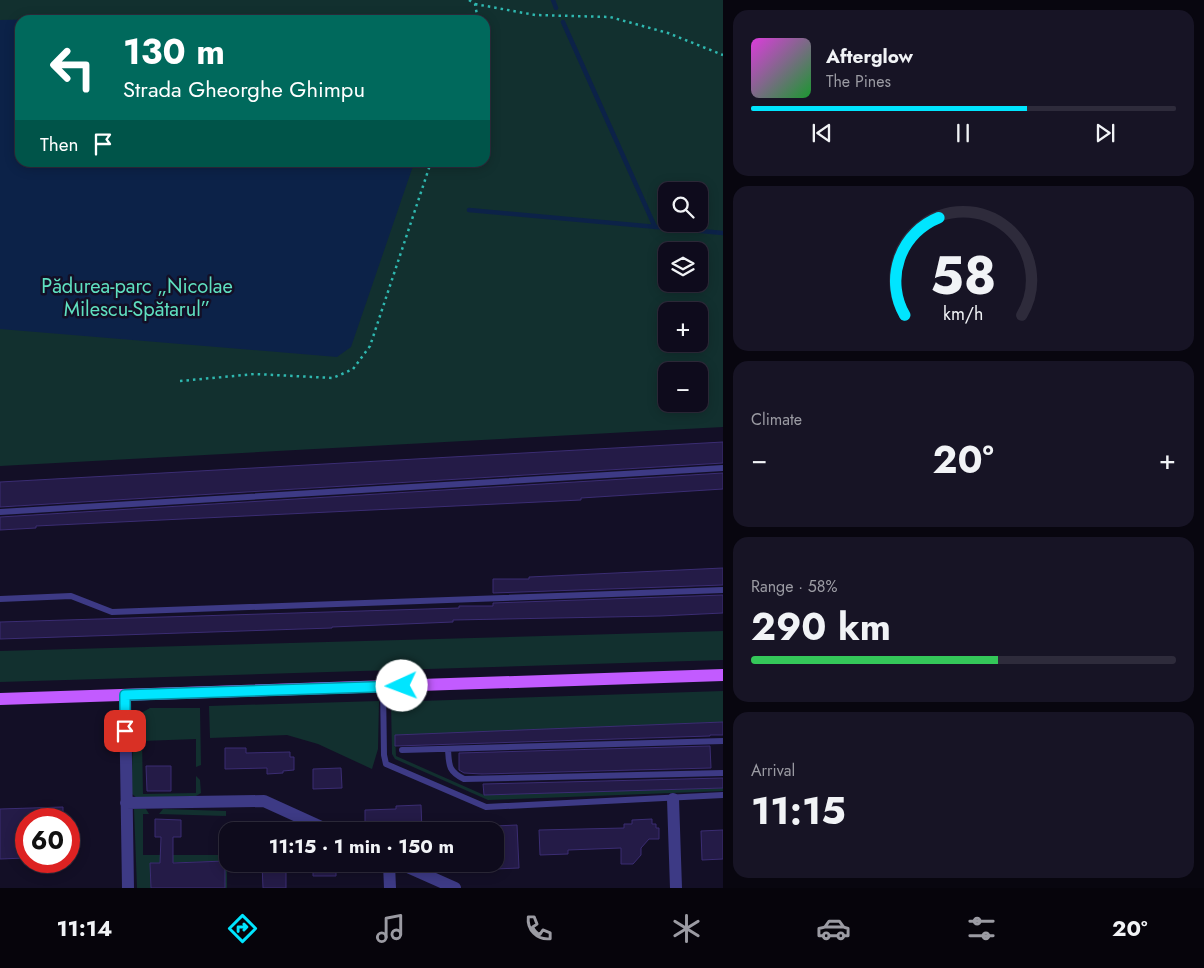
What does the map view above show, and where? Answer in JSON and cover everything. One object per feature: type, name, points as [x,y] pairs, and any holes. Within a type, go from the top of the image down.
[{"type":"main road","points":[[0,699],[723,675]]},
{"type":"street","points":[[125,695],[128,888]]},
{"type":"street","points":[[673,799],[676,888]]},
{"type":"street","points":[[126,803],[264,801],[310,822]]},
{"type":"street","points":[[389,872],[390,888]]},
{"type":"street","points":[[419,872],[455,888]]},
{"type":"lane","points":[[0,512],[723,468]]},
{"type":"lane","points":[[0,599],[71,596],[112,612],[723,590]]},
{"type":"lane","points":[[383,686],[384,755],[386,764],[486,807],[723,796]]},
{"type":"lane","points":[[402,750],[723,741]]},
{"type":"lane","points":[[448,749],[449,767],[455,774],[464,778],[723,773]]},
{"type":"path","points":[[469,0],[475,4],[535,15],[610,17],[668,33],[723,55]]},
{"type":"path","points":[[475,4],[477,15]]},
{"type":"path","points":[[180,382],[255,374],[333,378],[353,369],[370,346],[429,167]]},
{"type":"green space","name":"Pădurea-parc „Nicolae Milescu-Spătarul”","points":[[0,0],[723,0],[723,427],[0,466]]},
{"type":"green space","points":[[723,631],[723,660],[0,682],[0,651]]},
{"type":"green space","points":[[723,691],[723,722],[395,736],[396,756],[484,795],[723,788],[723,791],[488,800],[395,759],[392,754],[391,702]]},
{"type":"green space","points":[[379,701],[378,749],[372,769],[318,744],[287,735],[210,738],[209,706]]},
{"type":"green space","points":[[150,708],[200,708],[201,765],[196,767],[196,739],[142,741],[143,794],[196,793],[196,776],[200,780],[201,793],[196,796],[137,798],[132,794],[135,733],[141,713]]},
{"type":"green space","points":[[134,809],[146,809],[149,814],[143,814],[143,855],[219,855],[219,861],[150,863],[151,888],[137,888]]},
{"type":"green space","points":[[163,809],[226,811],[226,816],[159,814]]},
{"type":"green space","points":[[224,872],[227,872],[227,888],[225,888]]},
{"type":"water","points":[[281,14],[307,15],[234,15]]},
{"type":"water","points":[[0,20],[15,20],[15,167],[413,167],[351,347],[337,357],[0,329]]},
{"type":"building","points":[[723,442],[723,463],[0,507],[0,482]]},
{"type":"building","points":[[723,473],[723,489],[581,498],[581,500],[36,526],[36,528],[0,530],[0,517]]},
{"type":"building","points":[[723,568],[723,585],[493,593],[493,579],[529,579],[529,577]]},
{"type":"building","points":[[723,595],[723,613],[453,620],[453,622],[332,628],[0,639],[0,622],[459,608],[459,606],[493,606],[493,603]]},
{"type":"building","points":[[723,722],[723,735],[710,736],[395,746],[395,735]]},
{"type":"building","points":[[710,746],[711,768],[482,774],[464,773],[459,770],[459,753]]},
{"type":"building","points":[[225,748],[246,748],[246,753],[290,752],[290,757],[294,757],[294,770],[267,774],[267,768],[225,769]]},
{"type":"building","points":[[146,766],[171,766],[171,791],[147,791]]},
{"type":"building","points":[[341,768],[342,788],[313,789],[313,769]]},
{"type":"building","points":[[723,778],[723,788],[484,795],[483,784]]},
{"type":"building","points":[[421,805],[422,822],[365,822],[365,810],[396,809],[396,806]]},
{"type":"building","points":[[63,807],[63,808],[32,808]]},
{"type":"building","points":[[0,809],[15,809],[15,858],[0,859]]},
{"type":"building","points":[[155,819],[181,820],[181,837],[173,837],[173,863],[219,861],[219,872],[225,872],[225,888],[151,888],[150,863],[160,863],[161,837],[155,837]]},
{"type":"building","points":[[652,819],[652,824],[656,824],[656,828],[659,828],[659,839],[649,839],[641,848],[641,855],[633,864],[621,864],[621,848],[568,850],[568,854],[540,855],[539,830],[624,828],[624,824],[632,824],[632,820]]},
{"type":"building","points":[[517,825],[519,868],[504,869],[504,826]]},
{"type":"building","points":[[723,830],[723,859],[702,860],[701,831]]},
{"type":"building","points":[[262,872],[286,872],[286,888],[263,888]]},
{"type":"building","points":[[313,872],[336,872],[336,876],[313,876]]},
{"type":"waterway","points":[[553,0],[556,8]]},
{"type":"waterway","points":[[563,22],[655,227]]},
{"type":"waterway","points":[[469,210],[723,233]]},
{"type":"route","points":[[125,731],[125,695],[402,686]]}]
